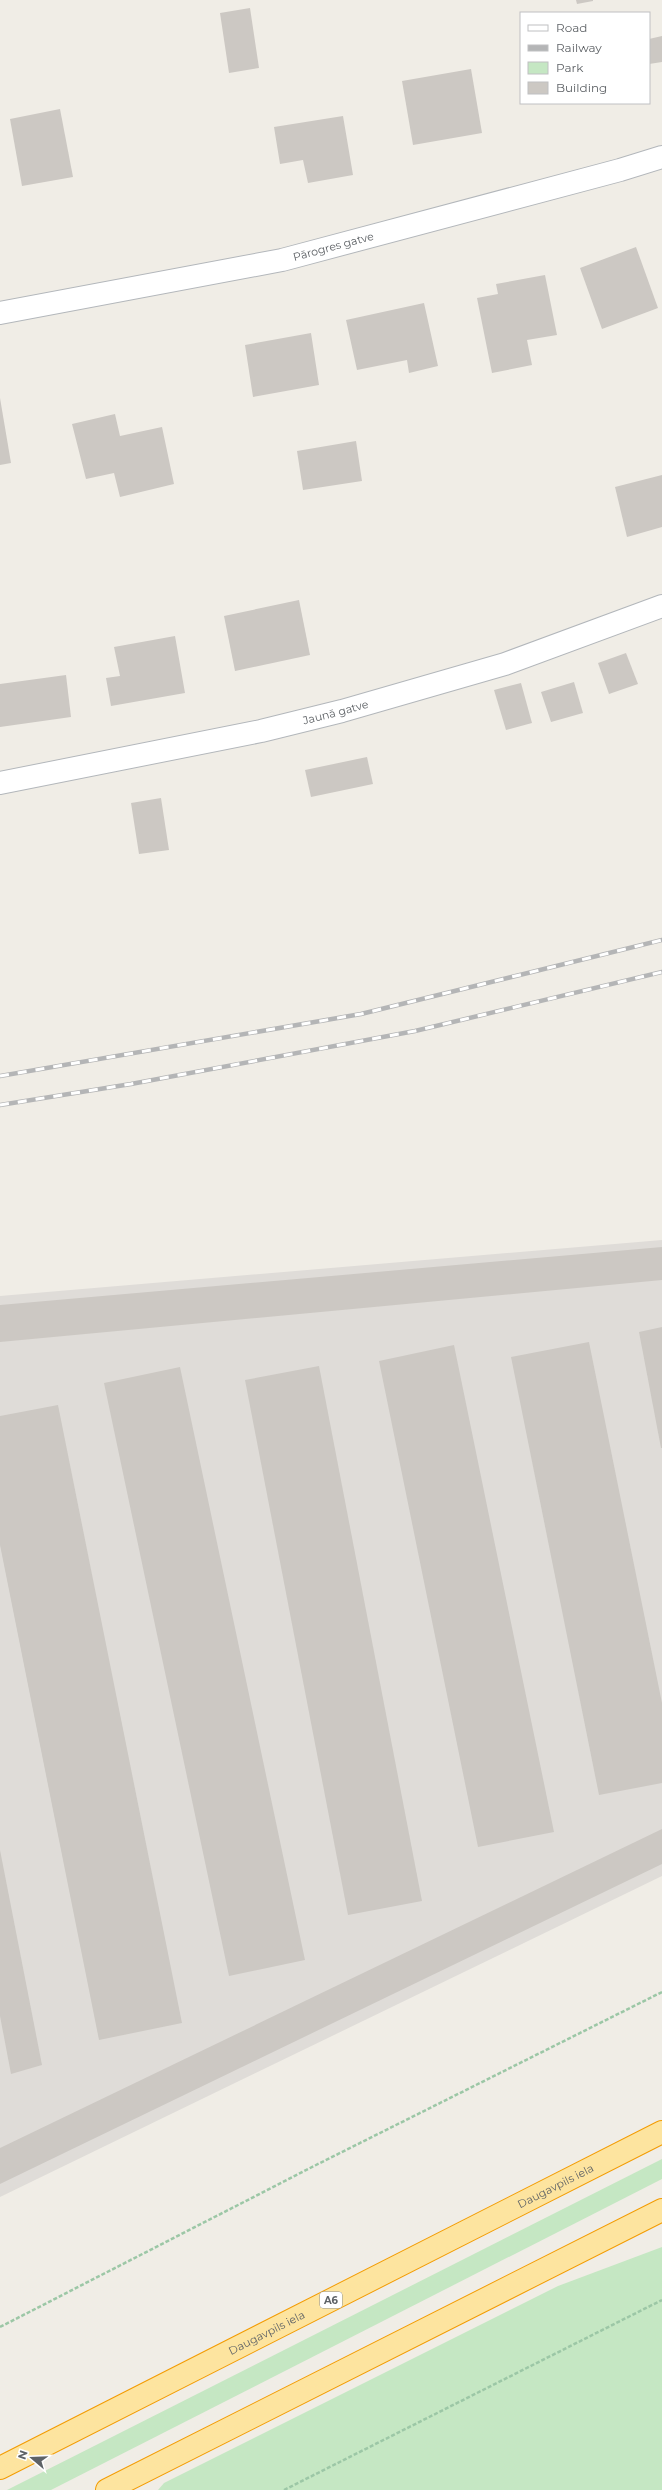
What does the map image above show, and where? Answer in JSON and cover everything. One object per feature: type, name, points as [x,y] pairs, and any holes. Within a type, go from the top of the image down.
[{"type":"highway","name":"Daugavpils iela","points":[[0,2468],[662,2132]]},
{"type":"highway","points":[[107,2490],[130,2484],[662,2210]]},
{"type":"street","name":"Pārogres gatve","points":[[0,313],[282,260],[613,172],[662,157]]},
{"type":"street","name":"Jaunā gatve","points":[[0,783],[261,731],[342,711],[505,664],[662,606]]},
{"type":"path","points":[[0,2326],[323,2161],[662,1992]]},
{"type":"path","points":[[284,2490],[662,2300]]},
{"type":"shaded area","points":[[662,1240],[662,1876],[0,2197],[0,1296]]},
{"type":"green space","points":[[662,2159],[662,2179],[51,2490],[7,2490]]},
{"type":"green space","points":[[662,2247],[662,2490],[158,2490],[164,2483],[558,2286]]},
{"type":"building","points":[[576,0],[593,0],[593,1],[577,4]]},
{"type":"building","points":[[250,8],[259,68],[229,73],[220,13]]},
{"type":"building","points":[[662,36],[662,62],[650,64],[650,39]]},
{"type":"building","points":[[471,69],[482,133],[413,145],[402,81]]},
{"type":"building","points":[[60,109],[73,177],[22,186],[10,119]]},
{"type":"building","points":[[343,116],[353,175],[308,183],[303,160],[280,164],[274,127]]},
{"type":"building","points":[[636,247],[658,308],[602,329],[580,268]]},
{"type":"building","points":[[545,275],[557,335],[527,340],[532,365],[492,373],[477,298],[498,294],[496,284]]},
{"type":"building","points":[[424,303],[438,366],[409,373],[407,360],[357,370],[346,320]]},
{"type":"building","points":[[311,333],[319,385],[253,397],[245,345]]},
{"type":"building","points":[[0,398],[11,463],[0,465]]},
{"type":"building","points":[[115,414],[120,436],[162,427],[174,484],[120,497],[114,473],[86,479],[72,424]]},
{"type":"building","points":[[356,441],[362,481],[303,490],[297,451]]},
{"type":"building","points":[[662,475],[662,527],[627,537],[615,487]]},
{"type":"building","points":[[299,600],[310,655],[235,671],[224,616]]},
{"type":"building","points":[[175,636],[185,693],[111,706],[106,678],[120,676],[114,647]]},
{"type":"building","points":[[626,653],[638,684],[609,694],[598,663]]},
{"type":"building","points":[[66,675],[71,717],[0,727],[0,684]]},
{"type":"building","points":[[574,682],[583,713],[551,722],[541,692]]},
{"type":"building","points":[[521,683],[532,723],[506,730],[494,690]]},
{"type":"building","points":[[367,757],[373,784],[311,797],[305,770]]},
{"type":"building","points":[[161,798],[169,850],[139,854],[131,803]]},
{"type":"building","points":[[662,1247],[662,1280],[0,1342],[0,1305]]},
{"type":"building","points":[[662,1327],[662,1448],[661,1448],[639,1332]]},
{"type":"building","points":[[589,1342],[662,1703],[662,1783],[599,1795],[511,1357]]},
{"type":"building","points":[[454,1345],[554,1832],[478,1847],[379,1361]]},
{"type":"building","points":[[319,1366],[422,1901],[348,1915],[245,1380]]},
{"type":"building","points":[[180,1367],[305,1960],[229,1976],[104,1383]]},
{"type":"building","points":[[58,1405],[182,2023],[99,2040],[0,1545],[0,1416]]},
{"type":"building","points":[[662,1829],[662,1864],[0,2184],[0,2148]]},
{"type":"building","points":[[0,1850],[42,2065],[11,2074],[0,2016]]},
{"type":"railway","points":[[0,1076],[361,1014],[662,940]]},
{"type":"railway","points":[[0,1105],[131,1084],[415,1031],[662,972]]}]
